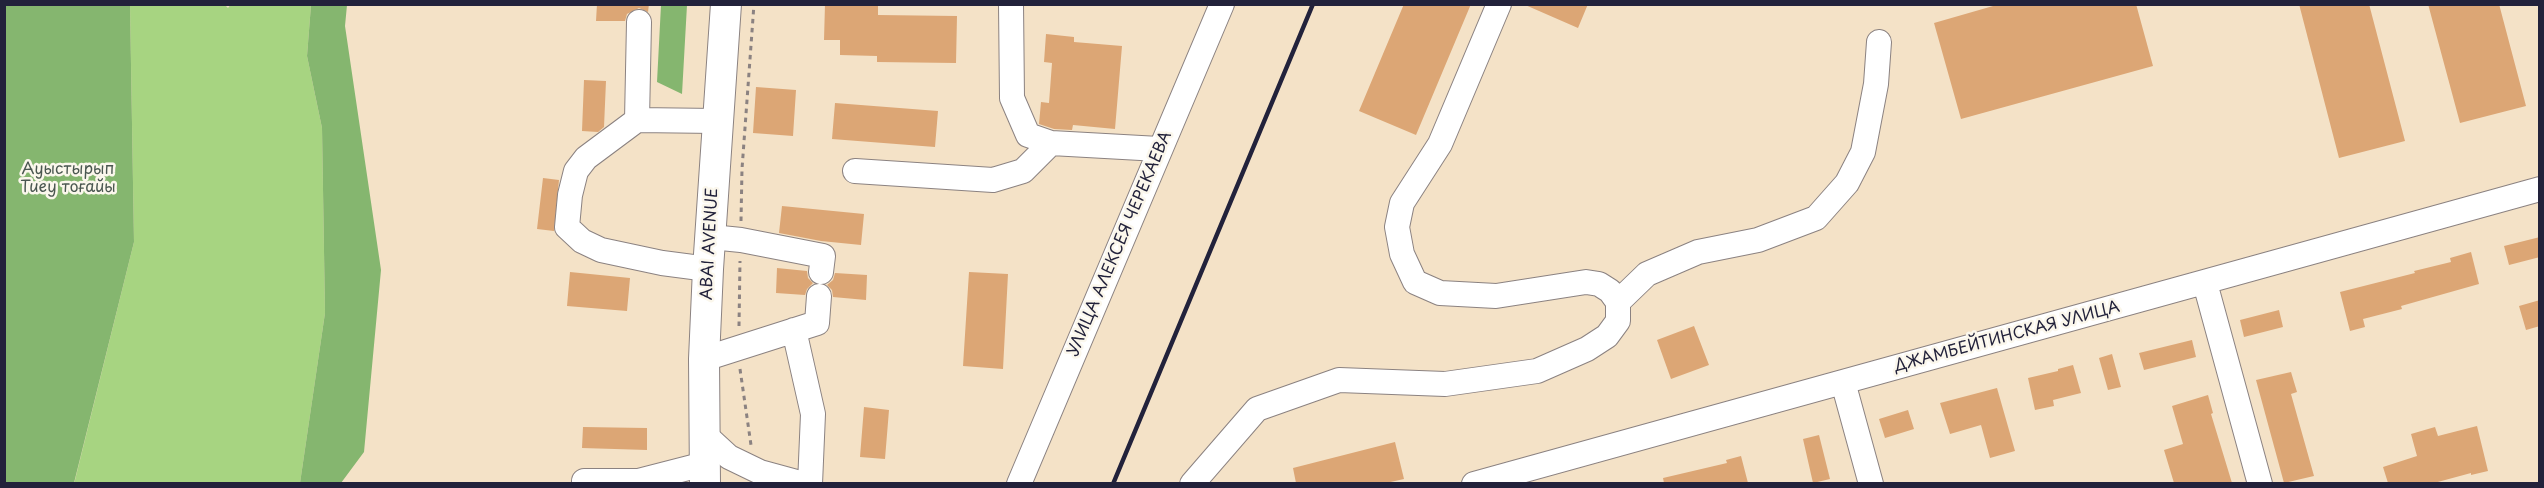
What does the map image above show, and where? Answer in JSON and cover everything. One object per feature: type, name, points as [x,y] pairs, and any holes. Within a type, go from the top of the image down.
[{"type":"main road","name":"ABAI AVENUE","points":[[705,474],[704,359],[708,269],[726,4]]},
{"type":"street","points":[[1011,4],[1012,98],[1029,135],[1051,143],[1159,149]]},
{"type":"street","name":"УЛИЦА АЛЕКСЕЯ ЧЕРЕКАЕВА","points":[[1019,483],[1222,4]]},
{"type":"street","points":[[1192,483],[1257,409],[1340,380],[1445,384],[1537,371],[1587,349],[1607,336],[1618,321],[1618,302],[1610,291],[1599,284],[1586,282],[1496,296],[1440,293],[1415,282],[1402,254],[1397,227],[1402,203],[1440,144],[1498,4]]},
{"type":"street","points":[[637,120],[639,22]]},
{"type":"street","points":[[1618,302],[1647,274],[1698,252],[1758,240],[1816,218],[1847,183],[1863,152],[1876,84],[1879,42]]},
{"type":"street","points":[[708,269],[662,263],[601,250],[582,241],[567,227],[570,195],[576,171],[586,158],[637,120],[717,121]]},
{"type":"street","points":[[855,171],[993,180],[1023,171],[1051,143]]},
{"type":"street","name":"ДЖАМБЕЙТИНСКАЯ УЛИЦА","points":[[1478,483],[2205,283],[2514,194],[2540,189]]},
{"type":"street","points":[[711,237],[741,240],[822,256],[821,272]]},
{"type":"street","points":[[2205,283],[2260,483]]},
{"type":"street","points":[[704,359],[817,322],[819,296]]},
{"type":"street","points":[[794,330],[813,414],[810,483]]},
{"type":"street","points":[[1843,382],[1871,483]]},
{"type":"street","points":[[704,434],[729,457],[760,472],[804,483]]},
{"type":"street","points":[[584,483],[584,481],[638,482],[705,474]]},
{"type":"green space","points":[[224,4],[228,8],[231,4],[311,5],[307,56],[322,128],[325,313],[300,483],[74,484],[134,242],[130,5]]},
{"type":"green space","name":"Ауыстырып Тиеу тоғайы","points":[[4,5],[130,5],[134,242],[74,483],[5,483]]},
{"type":"green space","points":[[311,5],[347,5],[345,26],[381,270],[364,452],[341,483],[300,483],[325,313],[322,128],[307,56]]},
{"type":"green space","points":[[661,5],[687,5],[682,94],[657,82]]},
{"type":"building","points":[[597,4],[649,4],[648,12],[639,8],[627,14],[625,21],[596,21]]},
{"type":"building","points":[[825,4],[878,4],[878,15],[957,16],[956,63],[877,62],[877,56],[840,55],[840,40],[824,40]]},
{"type":"building","points":[[1404,4],[1471,4],[1416,135],[1359,111]]},
{"type":"building","points":[[1523,4],[1588,4],[1578,28]]},
{"type":"building","points":[[2000,4],[2136,4],[2153,66],[1961,119],[1934,23]]},
{"type":"building","points":[[2299,4],[2369,4],[2405,141],[2339,158]]},
{"type":"building","points":[[2428,4],[2499,4],[2526,106],[2460,123]]},
{"type":"building","points":[[1046,34],[1074,37],[1074,42],[1122,46],[1115,129],[1073,125],[1072,130],[1054,129],[1039,124],[1041,102],[1049,103],[1052,63],[1044,62]]},
{"type":"building","points":[[584,80],[606,81],[604,127],[598,132],[582,131]]},
{"type":"building","points":[[756,87],[796,90],[793,136],[753,133]]},
{"type":"building","points":[[835,103],[938,111],[935,147],[832,139]]},
{"type":"building","points":[[543,178],[559,180],[554,231],[537,229]]},
{"type":"building","points":[[782,206],[864,214],[861,245],[821,241],[779,233]]},
{"type":"building","points":[[2540,237],[2540,257],[2509,265],[2504,246]]},
{"type":"building","points":[[2471,252],[2479,284],[2363,319],[2365,327],[2350,331],[2340,292],[2415,273],[2414,271],[2451,262],[2450,258]]},
{"type":"building","points":[[777,268],[807,271],[808,278],[813,283],[805,295],[776,293]]},
{"type":"building","points":[[570,272],[630,278],[627,311],[567,306]]},
{"type":"building","points":[[969,272],[1008,274],[1003,369],[963,366]]},
{"type":"building","points":[[835,273],[867,275],[866,300],[833,297],[832,290],[827,285],[833,280]]},
{"type":"building","points":[[2540,300],[2540,326],[2526,330],[2519,306]]},
{"type":"building","points":[[2279,310],[2283,327],[2244,337],[2240,320]]},
{"type":"building","points":[[1694,326],[1709,365],[1671,379],[1657,340]]},
{"type":"building","points":[[2192,340],[2196,357],[2144,370],[2139,353]]},
{"type":"building","points":[[2112,354],[2121,387],[2108,390],[2099,358]]},
{"type":"building","points":[[2073,365],[2081,393],[2053,400],[2054,406],[2035,410],[2028,378]]},
{"type":"building","points":[[2291,372],[2297,392],[2291,394],[2314,476],[2284,483],[2256,380]]},
{"type":"building","points":[[1997,388],[2015,451],[1990,458],[1981,425],[1950,434],[1940,403]]},
{"type":"building","points":[[2208,395],[2213,413],[2211,414],[2232,483],[2174,483],[2164,450],[2183,444],[2172,406]]},
{"type":"building","points":[[864,407],[889,410],[885,459],[860,457]]},
{"type":"building","points":[[1908,410],[1914,429],[1885,438],[1879,419]]},
{"type":"building","points":[[2477,426],[2488,471],[2434,483],[2388,483],[2383,467],[2417,456],[2411,434],[2435,427],[2438,436]]},
{"type":"building","points":[[583,427],[647,428],[647,450],[582,448]]},
{"type":"building","points":[[1819,435],[1830,479],[1813,483],[1803,439]]},
{"type":"building","points":[[1395,442],[1404,479],[1386,483],[1296,483],[1293,468]]},
{"type":"building","points":[[1741,456],[1748,483],[1664,483],[1663,478],[1727,463],[1726,460]]},
{"type":"railway","points":[[1113,484],[1313,4]]}]
